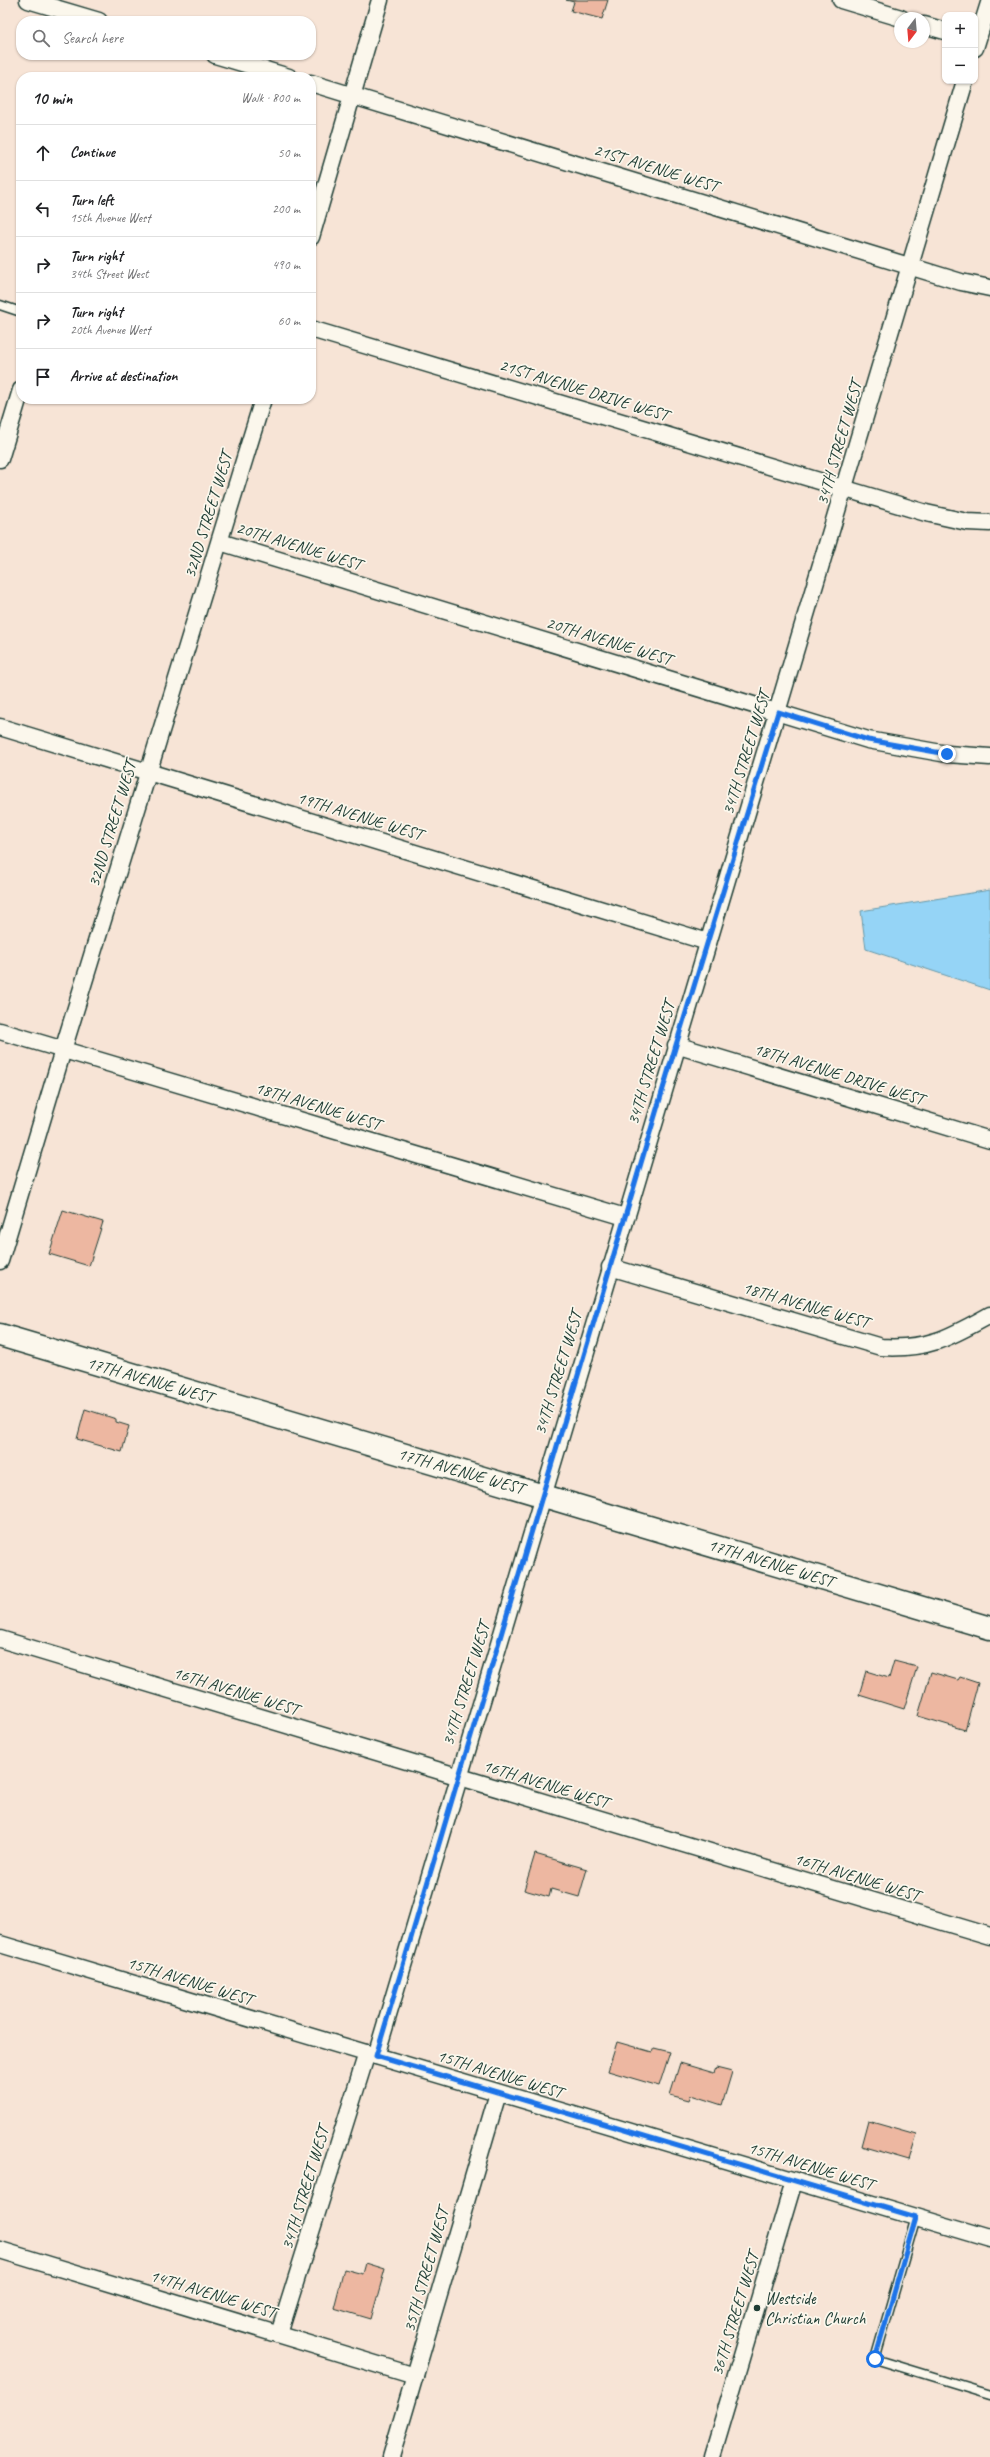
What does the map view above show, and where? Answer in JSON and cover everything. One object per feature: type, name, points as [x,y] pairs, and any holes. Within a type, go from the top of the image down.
[{"type":"street","points":[[28,0],[82,16]]},
{"type":"street","points":[[316,202],[380,0]]},
{"type":"street","points":[[841,0],[894,16]]},
{"type":"street","points":[[978,37],[990,0]]},
{"type":"street","points":[[930,27],[942,30]]},
{"type":"street","points":[[232,60],[272,72]]},
{"type":"street","name":"21ST AVENUE WEST","points":[[316,84],[911,265],[961,282],[990,288]]},
{"type":"street","name":"34TH STREET WEST","points":[[279,2334],[372,2055],[458,1778],[676,1045],[846,489],[964,84]]},
{"type":"street","name":"21ST AVENUE DRIVE WEST","points":[[316,330],[926,514],[967,522],[990,523]]},
{"type":"street","points":[[0,459],[17,404]]},
{"type":"street","name":"32ND STREET WEST","points":[[0,1262],[62,1050],[261,404]]},
{"type":"street","name":"20TH AVENUE WEST","points":[[220,542],[868,740],[905,748],[947,754],[990,757]]},
{"type":"street","name":"19TH AVENUE WEST","points":[[0,728],[148,771],[708,942]]},
{"type":"street","name":"18TH AVENUE WEST","points":[[0,1031],[625,1217]]},
{"type":"street","name":"18TH AVENUE DRIVE WEST","points":[[676,1045],[990,1140]]},
{"type":"street","name":"18TH AVENUE WEST","points":[[610,1267],[881,1346],[906,1349],[933,1344],[990,1316]]},
{"type":"street","name":"17TH AVENUE WEST","points":[[0,1336],[990,1628]]},
{"type":"street","name":"16TH AVENUE WEST","points":[[0,1639],[458,1778],[990,1936]]},
{"type":"street","name":"15TH AVENUE WEST","points":[[0,1944],[990,2239]]},
{"type":"street","name":"35TH STREET WEST","points":[[390,2457],[498,2093]]},
{"type":"street","name":"36TH STREET WEST","points":[[712,2457],[794,2181]]},
{"type":"street","name":"14TH AVENUE WEST","points":[[0,2250],[415,2376]]},
{"type":"lane","points":[[0,305],[16,310]]},
{"type":"lane","points":[[916,2217],[875,2359],[990,2394]]},
{"type":"water","points":[[990,890],[990,990],[866,949],[861,911]]},
{"type":"building","points":[[566,0],[608,0],[602,19],[571,11],[574,2]]},
{"type":"building","points":[[63,1210],[103,1222],[89,1266],[49,1254]]},
{"type":"building","points":[[85,1409],[116,1419],[116,1422],[129,1426],[122,1452],[77,1439]]},
{"type":"building","points":[[894,1661],[917,1667],[904,1709],[859,1695],[866,1671],[889,1678]]},
{"type":"building","points":[[931,1672],[958,1680],[960,1677],[978,1683],[965,1730],[918,1716]]},
{"type":"building","points":[[535,1854],[587,1869],[579,1897],[551,1889],[549,1897],[524,1890]]},
{"type":"building","points":[[617,2042],[652,2052],[654,2048],[670,2052],[659,2086],[608,2071]]},
{"type":"building","points":[[680,2063],[714,2073],[716,2068],[732,2072],[722,2105],[691,2095],[689,2100],[670,2095]]},
{"type":"building","points":[[868,2120],[917,2134],[909,2160],[861,2146]]},
{"type":"building","points":[[366,2263],[385,2269],[371,2319],[334,2308],[344,2269],[363,2274]]},
{"type":"place","name":"Westside Christian Church","points":[[757,2308]]},
{"type":"route","points":[[875,2359],[916,2217],[376,2056],[676,1045],[778,712],[868,740],[905,748],[947,754]]}]
